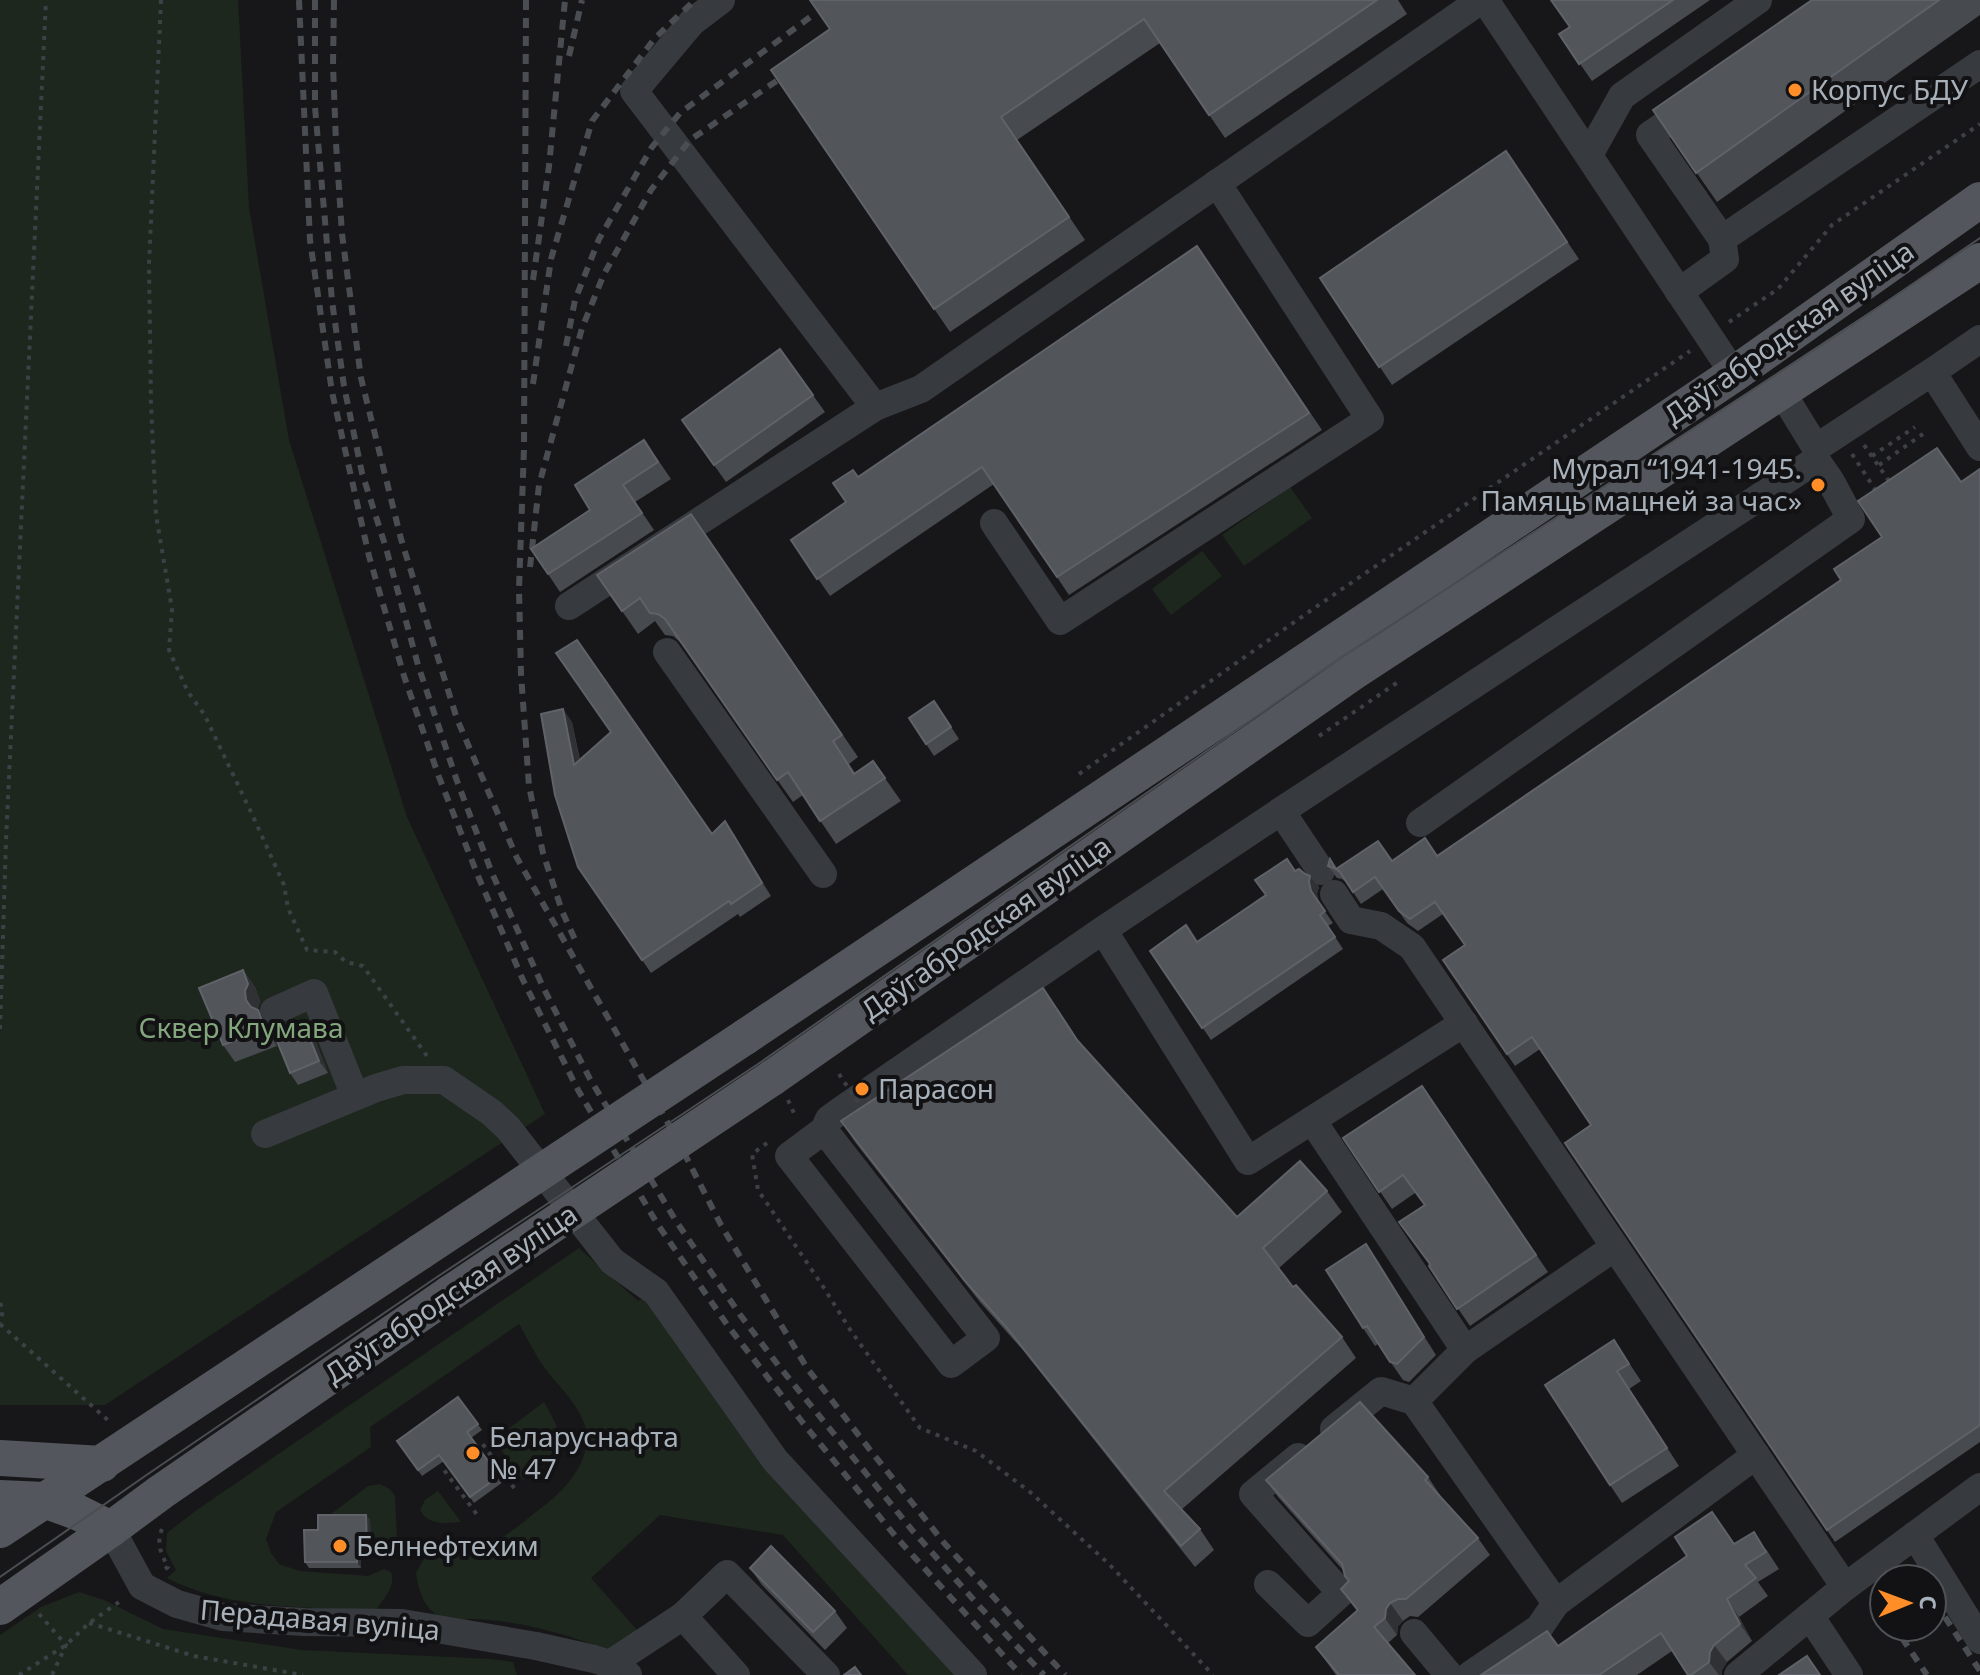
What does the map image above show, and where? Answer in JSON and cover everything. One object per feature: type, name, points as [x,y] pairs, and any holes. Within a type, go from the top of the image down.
[{"type":"main road","name":"Даўгабродская вуліца","points":[[0,1530],[745,1037],[1734,374],[1980,200]]},
{"type":"main road","name":"Даўгабродская вуліца","points":[[0,1607],[449,1294],[772,1078],[1352,673],[1980,261]]},
{"type":"main road","points":[[0,1458],[102,1464]]},
{"type":"main road","name":"Перадавая вуліца","points":[[102,1464],[111,1529]]},
{"type":"main road","points":[[0,1498],[44,1500],[111,1529]]},
{"type":"street","points":[[721,0],[692,22],[634,91],[875,407]]},
{"type":"street","points":[[569,606],[875,407],[921,389],[1483,0],[1734,374]]},
{"type":"street","points":[[1589,155],[1622,96],[1758,0]]},
{"type":"street","points":[[1722,239],[1980,64]]},
{"type":"street","points":[[1679,292],[1725,259],[1722,239],[1650,135],[1715,90]]},
{"type":"street","points":[[994,523],[1060,621],[1370,419],[1217,183]]},
{"type":"street","points":[[811,1125],[986,1338],[951,1364],[789,1156],[811,1125],[829,1119],[1103,930],[1816,454],[1980,339]]},
{"type":"street","points":[[1932,372],[1980,447]]},
{"type":"street","points":[[1420,823],[1851,519],[1781,391]]},
{"type":"street","points":[[667,652],[823,874]]},
{"type":"street","points":[[1281,811],[1351,920],[1381,926],[1412,947],[1845,1587]]},
{"type":"street","points":[[1103,930],[1248,1161],[1464,1023]]},
{"type":"street","points":[[274,1011],[314,993],[355,1096]]},
{"type":"street","points":[[265,1134],[355,1096],[403,1080],[444,1080],[492,1113],[508,1128],[612,1261],[656,1292],[775,1460],[973,1675]]},
{"type":"street","points":[[1312,1120],[1465,1350]]},
{"type":"street","points":[[1414,1401],[1465,1350],[1615,1247]]},
{"type":"street","points":[[1268,1584],[1308,1623],[1341,1593],[1253,1494],[1381,1391],[1414,1401],[1556,1603]]},
{"type":"street","points":[[1470,1675],[1539,1628],[1556,1603],[1756,1455]]},
{"type":"street","points":[[1738,1675],[1845,1587],[1980,1487]]},
{"type":"street","name":"Перадавая вуліца","points":[[111,1529],[142,1586],[192,1609],[223,1617],[402,1623],[536,1646],[602,1668]]},
{"type":"street","points":[[1915,1535],[1975,1624]]},
{"type":"street","points":[[602,1668],[683,1616],[727,1574],[826,1675]]},
{"type":"street","points":[[683,1616],[736,1675]]},
{"type":"street","points":[[1810,1616],[1849,1675]]},
{"type":"street","points":[[1414,1633],[1449,1675]]},
{"type":"path","points":[[0,1029],[46,0]]},
{"type":"path","points":[[161,0],[149,264],[156,515],[172,609],[169,650],[251,812],[284,885],[288,908],[307,950],[335,952],[346,962],[363,966],[444,1080]]},
{"type":"path","points":[[1079,774],[1778,289],[1832,225],[1980,124]]},
{"type":"path","points":[[1872,456],[1915,427]]},
{"type":"path","points":[[1878,465],[1923,434]]},
{"type":"path","points":[[1863,443],[1897,492]]},
{"type":"path","points":[[1850,452],[1883,502]]},
{"type":"path","points":[[1311,741],[1402,679]]},
{"type":"path","points":[[839,1074],[868,1118]]},
{"type":"path","points":[[791,1126],[811,1125]]},
{"type":"path","points":[[772,1140],[752,1154],[758,1190],[920,1428],[976,1451],[1030,1492],[1109,1564],[1213,1675]]},
{"type":"path","points":[[0,1303],[3,1310],[0,1323],[113,1424]]},
{"type":"path","points":[[472,1450],[482,1443],[499,1472],[517,1492]]},
{"type":"path","points":[[452,1465],[444,1470],[478,1516]]},
{"type":"path","points":[[19,1675],[66,1645],[89,1623],[194,1656],[303,1675]]},
{"type":"path","points":[[52,1675],[66,1645]]},
{"type":"green space","name":"Сквер Клумава","points":[[0,0],[238,0],[249,208],[289,440],[407,817],[545,1114],[105,1405],[0,1405]]},
{"type":"green space","points":[[1290,487],[1312,518],[1244,566],[1222,535]]},
{"type":"green space","points":[[1202,551],[1222,576],[1171,615],[1152,589]]},
{"type":"green space","points":[[579,1248],[638,1301],[656,1292],[775,1460],[973,1675],[908,1675],[783,1535],[660,1515],[591,1578],[645,1639],[624,1656],[569,1636],[532,1627],[493,1620],[447,1619],[433,1612],[421,1594],[416,1573],[425,1558],[445,1548],[484,1546],[508,1534],[564,1487],[580,1466],[584,1454],[587,1441],[581,1416],[544,1367],[519,1324],[370,1427],[371,1447],[276,1512],[266,1539],[279,1564],[300,1571],[368,1576],[384,1569],[391,1572],[391,1587],[376,1610],[242,1601],[216,1596],[167,1578],[176,1570],[166,1551],[167,1533]]},
{"type":"green space","points":[[544,1402],[556,1425],[558,1440],[546,1460],[523,1480],[494,1440]]},
{"type":"green space","points":[[380,1484],[395,1496],[397,1541],[370,1537],[370,1520],[322,1521],[368,1486]]},
{"type":"green space","points":[[438,1491],[461,1522],[438,1522],[428,1519],[420,1510],[425,1500]]},
{"type":"green space","points":[[79,1592],[104,1600],[163,1629],[301,1650],[491,1659],[513,1662],[517,1675],[0,1675],[0,1635],[41,1607]]},
{"type":"building","points":[[810,0],[1377,0],[1209,115],[1144,19],[1001,117],[1069,217],[934,309],[771,70],[830,29]]},
{"type":"building","points":[[1551,0],[1673,0],[1579,64],[1559,34],[1570,27]]},
{"type":"building","points":[[1812,0],[1939,0],[1696,173],[1653,110]]},
{"type":"building","points":[[1506,151],[1567,242],[1379,367],[1320,278]]},
{"type":"building","points":[[1197,246],[1309,413],[1057,577],[982,467],[817,579],[791,540],[846,502],[833,483],[853,470],[858,477]]},
{"type":"building","points":[[780,349],[813,395],[714,465],[682,420]]},
{"type":"building","points":[[644,440],[658,462],[623,485],[642,513],[548,574],[531,549],[590,510],[575,485]]},
{"type":"building","points":[[1937,448],[1961,482],[1980,469],[1980,1425],[1827,1530],[1565,1143],[1591,1125],[1532,1037],[1507,1054],[1443,960],[1465,945],[1435,902],[1410,919],[1399,911],[1375,877],[1353,892],[1340,872],[1328,866],[1330,859],[1336,869],[1378,841],[1392,861],[1425,838],[1437,856],[1841,580],[1834,569],[1882,537],[1858,501]]},
{"type":"building","points":[[691,514],[842,735],[833,741],[854,774],[873,761],[885,778],[820,821],[788,772],[777,780],[665,619],[650,613],[640,598],[622,611],[597,575]]},
{"type":"building","points":[[577,640],[712,834],[725,821],[762,883],[731,904],[729,901],[642,960],[578,867],[555,795],[541,714],[563,709],[574,765],[611,732],[556,653]]},
{"type":"building","points":[[934,701],[951,727],[926,744],[909,718]]},
{"type":"building","points":[[1287,859],[1295,871],[1299,869],[1310,876],[1311,891],[1325,911],[1320,915],[1335,937],[1202,1028],[1150,951],[1186,925],[1197,942],[1266,895],[1255,880]]},
{"type":"building","points":[[243,970],[248,984],[246,1000],[258,1010],[265,1029],[223,1045],[199,988]]},
{"type":"building","points":[[1043,988],[1077,1040],[1237,1217],[1300,1161],[1327,1191],[1263,1248],[1293,1287],[1296,1285],[1342,1337],[1164,1491],[1200,1529],[1181,1546],[1007,1328],[965,1281],[841,1121]]},
{"type":"building","points":[[304,1024],[319,1061],[290,1073],[275,1036]]},
{"type":"building","points":[[1422,1086],[1536,1255],[1457,1309],[1430,1264],[1399,1222],[1425,1205],[1403,1175],[1379,1192],[1343,1138]]},
{"type":"building","points":[[1366,1244],[1424,1337],[1397,1364],[1390,1362],[1367,1326],[1363,1328],[1326,1270]]},
{"type":"building","points":[[1614,1340],[1629,1364],[1617,1371],[1667,1448],[1610,1485],[1545,1385]]},
{"type":"building","points":[[458,1397],[478,1424],[467,1432],[499,1476],[470,1497],[439,1455],[418,1470],[397,1441]]},
{"type":"building","points":[[1360,1402],[1478,1538],[1406,1599],[1390,1603],[1385,1618],[1374,1627],[1415,1675],[1339,1675],[1316,1647],[1358,1610],[1341,1589],[1349,1581],[1342,1564],[1266,1480]]},
{"type":"building","points":[[1712,1512],[1734,1544],[1754,1532],[1766,1552],[1745,1565],[1756,1578],[1727,1599],[1740,1624],[1714,1645],[1709,1662],[1691,1675],[1688,1675],[1661,1633],[1599,1675],[1481,1675],[1547,1631],[1558,1646],[1687,1556],[1675,1537]]},
{"type":"building","name":"Белнефтехим","points":[[318,1515],[366,1515],[367,1549],[357,1549],[357,1562],[305,1562],[304,1530],[318,1530]]},
{"type":"building","points":[[771,1546],[835,1611],[813,1632],[750,1568]]},
{"type":"building","points":[[1807,1656],[1820,1675],[1779,1675]]},
{"type":"building","points":[[855,1667],[861,1675],[844,1675]]},
{"type":"tram line","points":[[0,1577],[437,1277],[761,1062],[1340,658],[1851,326],[1980,238]]},
{"type":"railway","points":[[299,0],[310,240],[332,392],[369,556],[404,676],[478,876],[523,980],[578,1090],[658,1225],[728,1326],[803,1423],[897,1538],[1021,1675]]},
{"type":"railway","points":[[315,0],[315,107],[332,301],[344,386],[362,473],[418,665],[492,873],[543,987],[590,1079],[676,1221],[741,1316],[912,1530],[1044,1675]]},
{"type":"railway","points":[[334,0],[333,65],[342,234],[361,378],[401,539],[457,719],[517,858],[677,1139],[721,1225],[807,1368],[945,1544],[1065,1675]]},
{"type":"railway","points":[[526,0],[524,448],[519,589],[521,674],[529,786],[543,853],[562,911],[577,944]]},
{"type":"railway","points":[[533,280],[549,166],[565,0]]},
{"type":"railway","points":[[569,56],[582,0]]},
{"type":"railway","points":[[533,384],[551,259],[592,121],[655,38],[695,0]]},
{"type":"railway","points":[[566,346],[575,300],[599,239],[652,147],[680,113],[813,15]]},
{"type":"railway","points":[[530,567],[539,485],[582,328],[604,274],[651,190],[690,140],[797,67]]},
{"type":"railway","points":[[1948,1622],[1980,1671]]},
{"type":"railway","points":[[1905,1643],[1927,1675]]},
{"type":"place","name":"Корпус БДУ","points":[[1795,90]]},
{"type":"place","name":"Мурал “1941-1945. Памяць мацней за час»","points":[[1818,485]]},
{"type":"place","name":"Парасон","points":[[862,1089]]},
{"type":"place","name":"Беларуснафта № 47","points":[[473,1453]]},
{"type":"place","name":"Белнефтехим","points":[[340,1546]]}]
